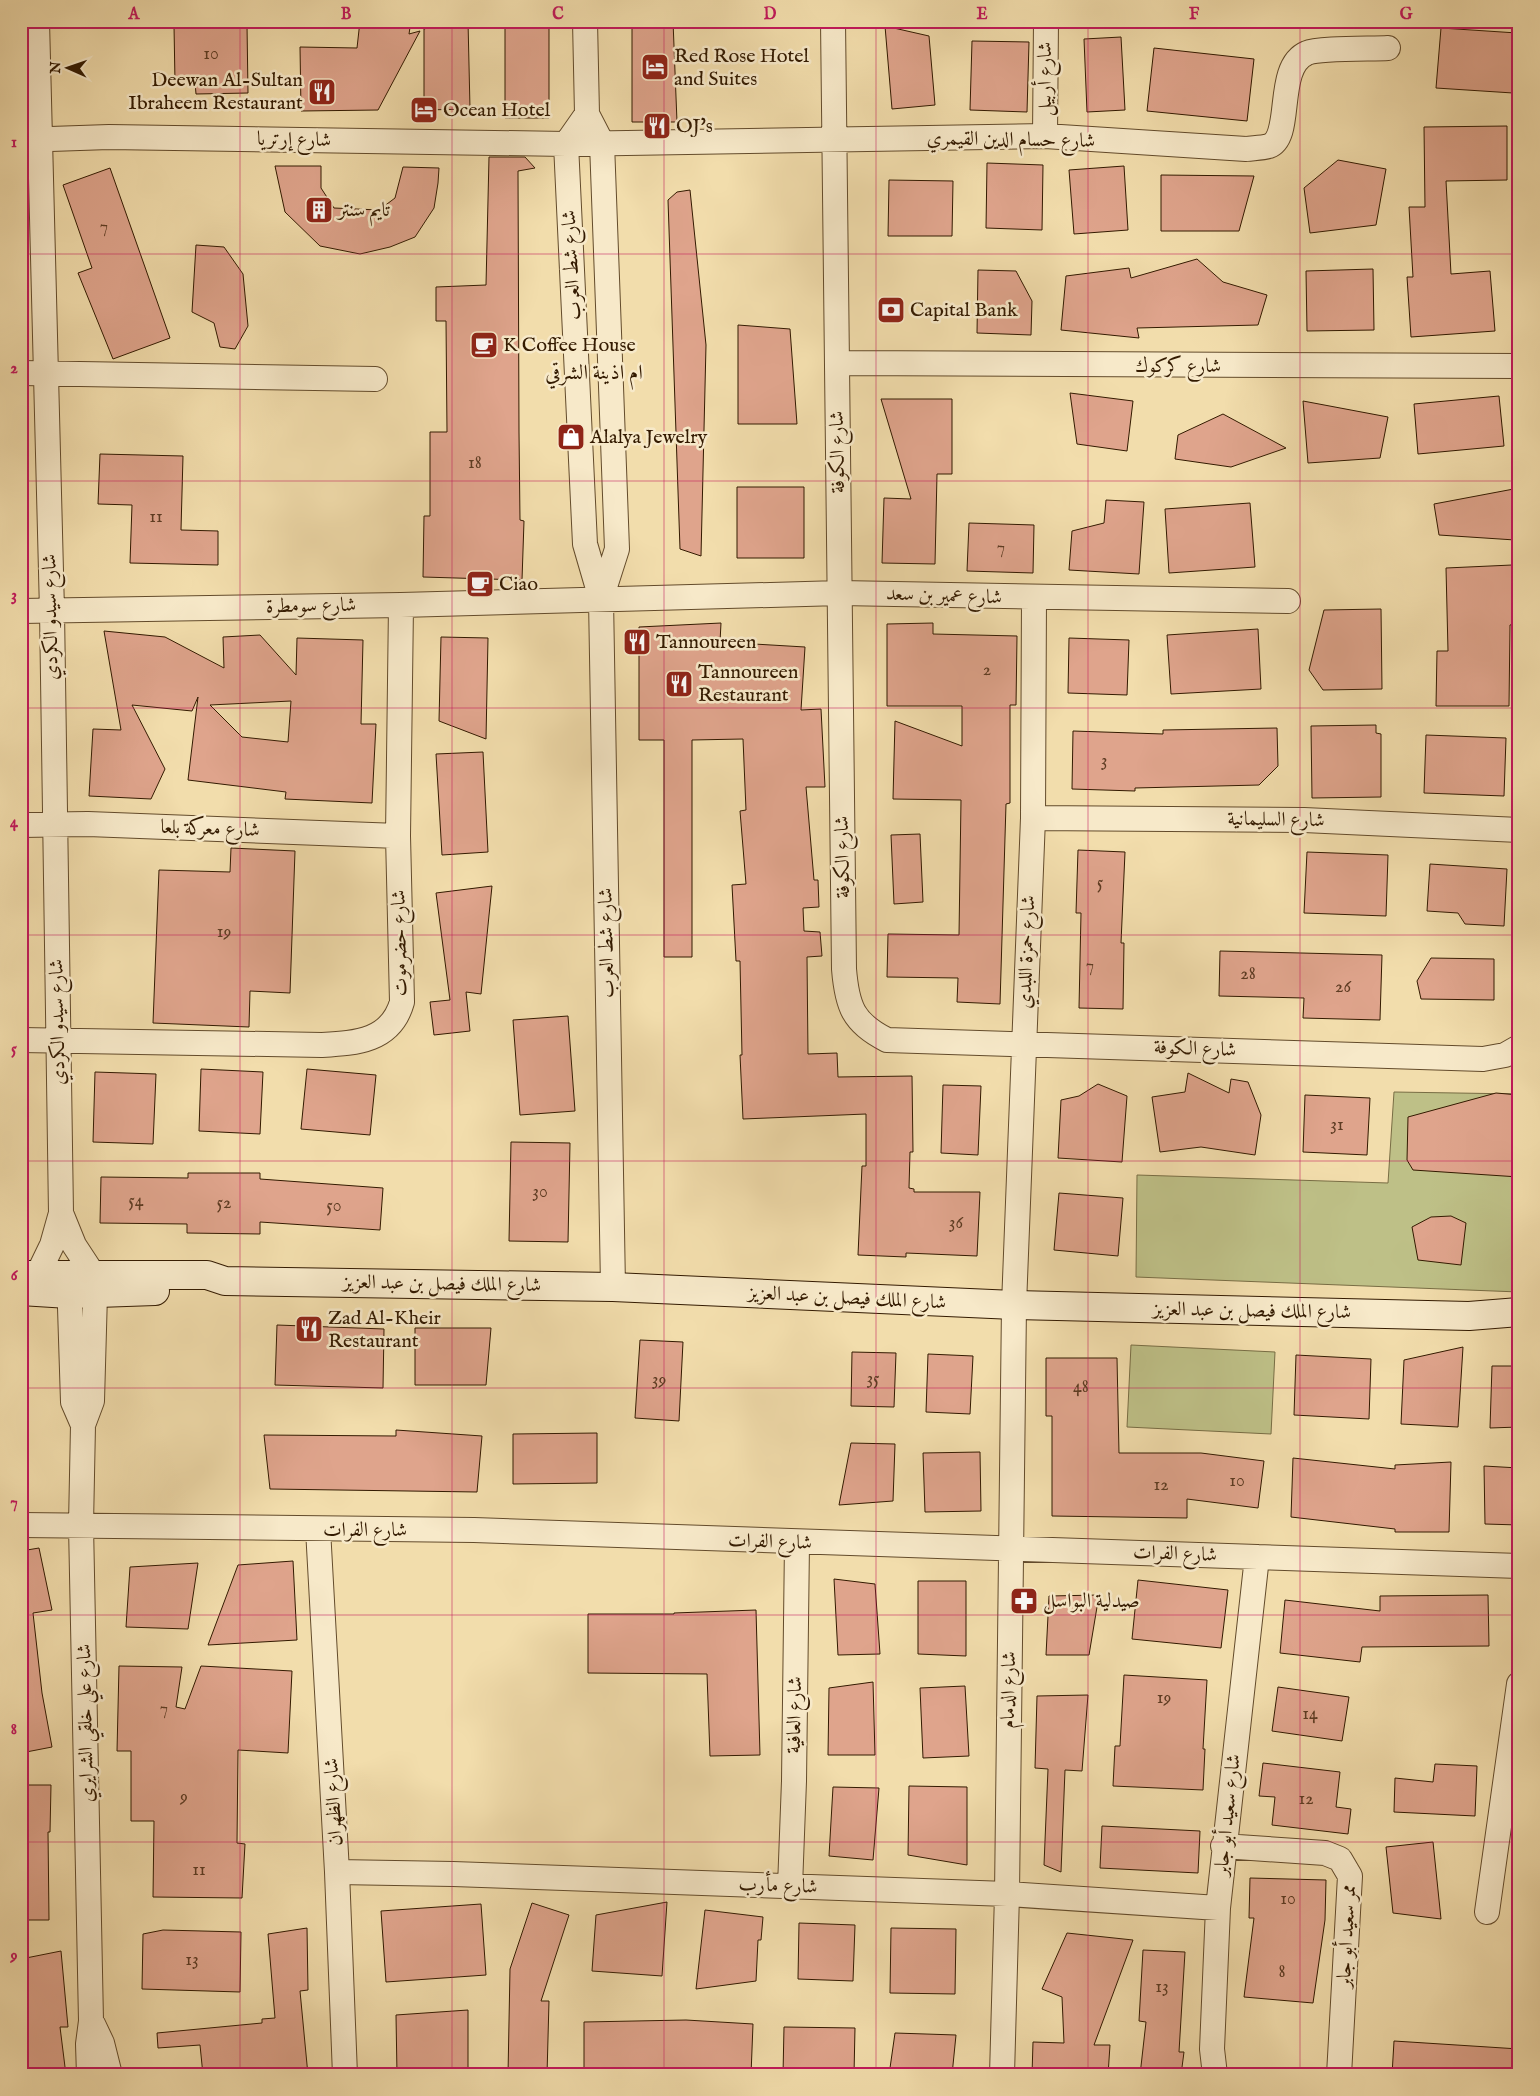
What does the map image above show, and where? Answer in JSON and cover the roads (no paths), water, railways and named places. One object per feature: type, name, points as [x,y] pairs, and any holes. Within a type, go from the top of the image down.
[{"type":"main road","name":"شارع الملك فيصل بن عبد العزيز","points":[[27,1280],[82,1284],[209,1288],[225,1281],[613,1287],[1014,1305],[1469,1316],[1519,1312]]},
{"type":"main road","name":"شارع الملك فيصل بن عبد العزيز","points":[[1469,1316],[1519,1326]]},
{"type":"street","name":"شارع سيدو الكردي","points":[[27,1280],[52,1245],[61,1213],[52,611],[46,374],[31,139],[36,21]]},
{"type":"street","name":"شارع شط العرب","points":[[585,21],[587,114],[602,143],[618,549],[601,599]]},
{"type":"street","name":"شارع الكوفة","points":[[833,21],[844,969],[846,994],[855,1017],[868,1030],[887,1040],[1023,1043],[1483,1060],[1505,1055],[1519,1047]]},
{"type":"street","name":"شارع أربيل","points":[[1045,136],[1046,21]]},
{"type":"street","name":"شارع حسام الدين القيمري","points":[[566,144],[1045,136],[1246,149],[1270,145],[1278,138],[1289,76],[1296,62],[1307,53],[1388,48]]},
{"type":"street","points":[[566,144],[587,114]]},
{"type":"street","name":"شارع إرتريا","points":[[31,139],[109,137],[566,144]]},
{"type":"street","name":"شارع شط العرب","points":[[566,144],[585,544],[601,599],[613,1287]]},
{"type":"street","name":"شارع كركوك","points":[[837,364],[1519,366]]},
{"type":"street","points":[[21,373],[375,378]]},
{"type":"street","name":"شارع عمير بن سعد","points":[[601,599],[840,593],[1034,598],[1288,601]]},
{"type":"street","name":"شارع حمزة اللبدي","points":[[1014,1305],[1032,818],[1034,598]]},
{"type":"street","name":"شارع سومطرة","points":[[21,611],[400,605],[601,599]]},
{"type":"street","name":"شارع حضرموت","points":[[21,1040],[322,1045],[350,1043],[380,1034],[394,1020],[402,1002],[398,836],[400,605]]},
{"type":"street","name":"شارع السليمانية","points":[[1032,818],[1304,820],[1519,830]]},
{"type":"street","name":"شارع معركة بلعا","points":[[21,825],[54,824],[398,836]]},
{"type":"street","name":"شارع سيدو الكردي","points":[[61,1213],[74,1245],[82,1284]]},
{"type":"street","name":"شارع علي خلقي الشرايري","points":[[82,1284],[73,1402],[83,1425],[81,1525],[91,2020],[89,2075]]},
{"type":"street","name":"شارع الدمام","points":[[1002,2075],[1008,1894],[1014,1305]]},
{"type":"street","name":"شارع الفرات","points":[[21,1525],[474,1530],[797,1543],[1011,1548],[1519,1566]]},
{"type":"street","name":"شارع الظهران","points":[[318,1529],[338,1872],[345,2075]]},
{"type":"street","name":"شارع العافية","points":[[790,1887],[794,1781],[797,1543]]},
{"type":"street","name":"شارع سعيد أبو جابر","points":[[1215,2075],[1212,2049],[1218,1908],[1257,1557]]},
{"type":"street","points":[[1487,1912],[1519,1684]]},
{"type":"street","name":"ممر سعيد أبو جابر","points":[[1224,1846],[1325,1853],[1340,1859],[1346,1866],[1350,1876],[1350,1905],[1339,2075]]},
{"type":"street","name":"شارع مأرب","points":[[338,1872],[454,1874],[1008,1894],[1218,1908]]},
{"type":"street","name":"شارع علي خلقي الشرايري","points":[[91,2020],[102,2043],[110,2075]]},
{"type":"place","name":"Red Rose Hotel and Suites","points":[[655,67]]},
{"type":"place","name":"Deewan Al-Sultan Ibraheem Restaurant","points":[[322,92]]},
{"type":"place","name":"Ocean Hotel","points":[[424,110]]},
{"type":"place","name":"OJ's","points":[[657,126]]},
{"type":"place","name":"تايم سنتر","points":[[319,210]]},
{"type":"place","name":"Capital Bank","points":[[891,310]]},
{"type":"place","name":"K Coffee House","points":[[484,345]]},
{"type":"place","name":"Alalya Jewelry","points":[[571,437]]},
{"type":"place","name":"Ciao","points":[[480,584]]},
{"type":"place","name":"Tannoureen","points":[[637,642]]},
{"type":"place","name":"Tannoureen Restaurant","points":[[679,684]]},
{"type":"place","name":"Zad Al-Kheir Restaurant","points":[[309,1329]]},
{"type":"place","name":"صيدلية البواسل","points":[[1024,1601]]},
{"type":"district","name":"ام اذينة الشرقي","points":[[594,373]]}]
